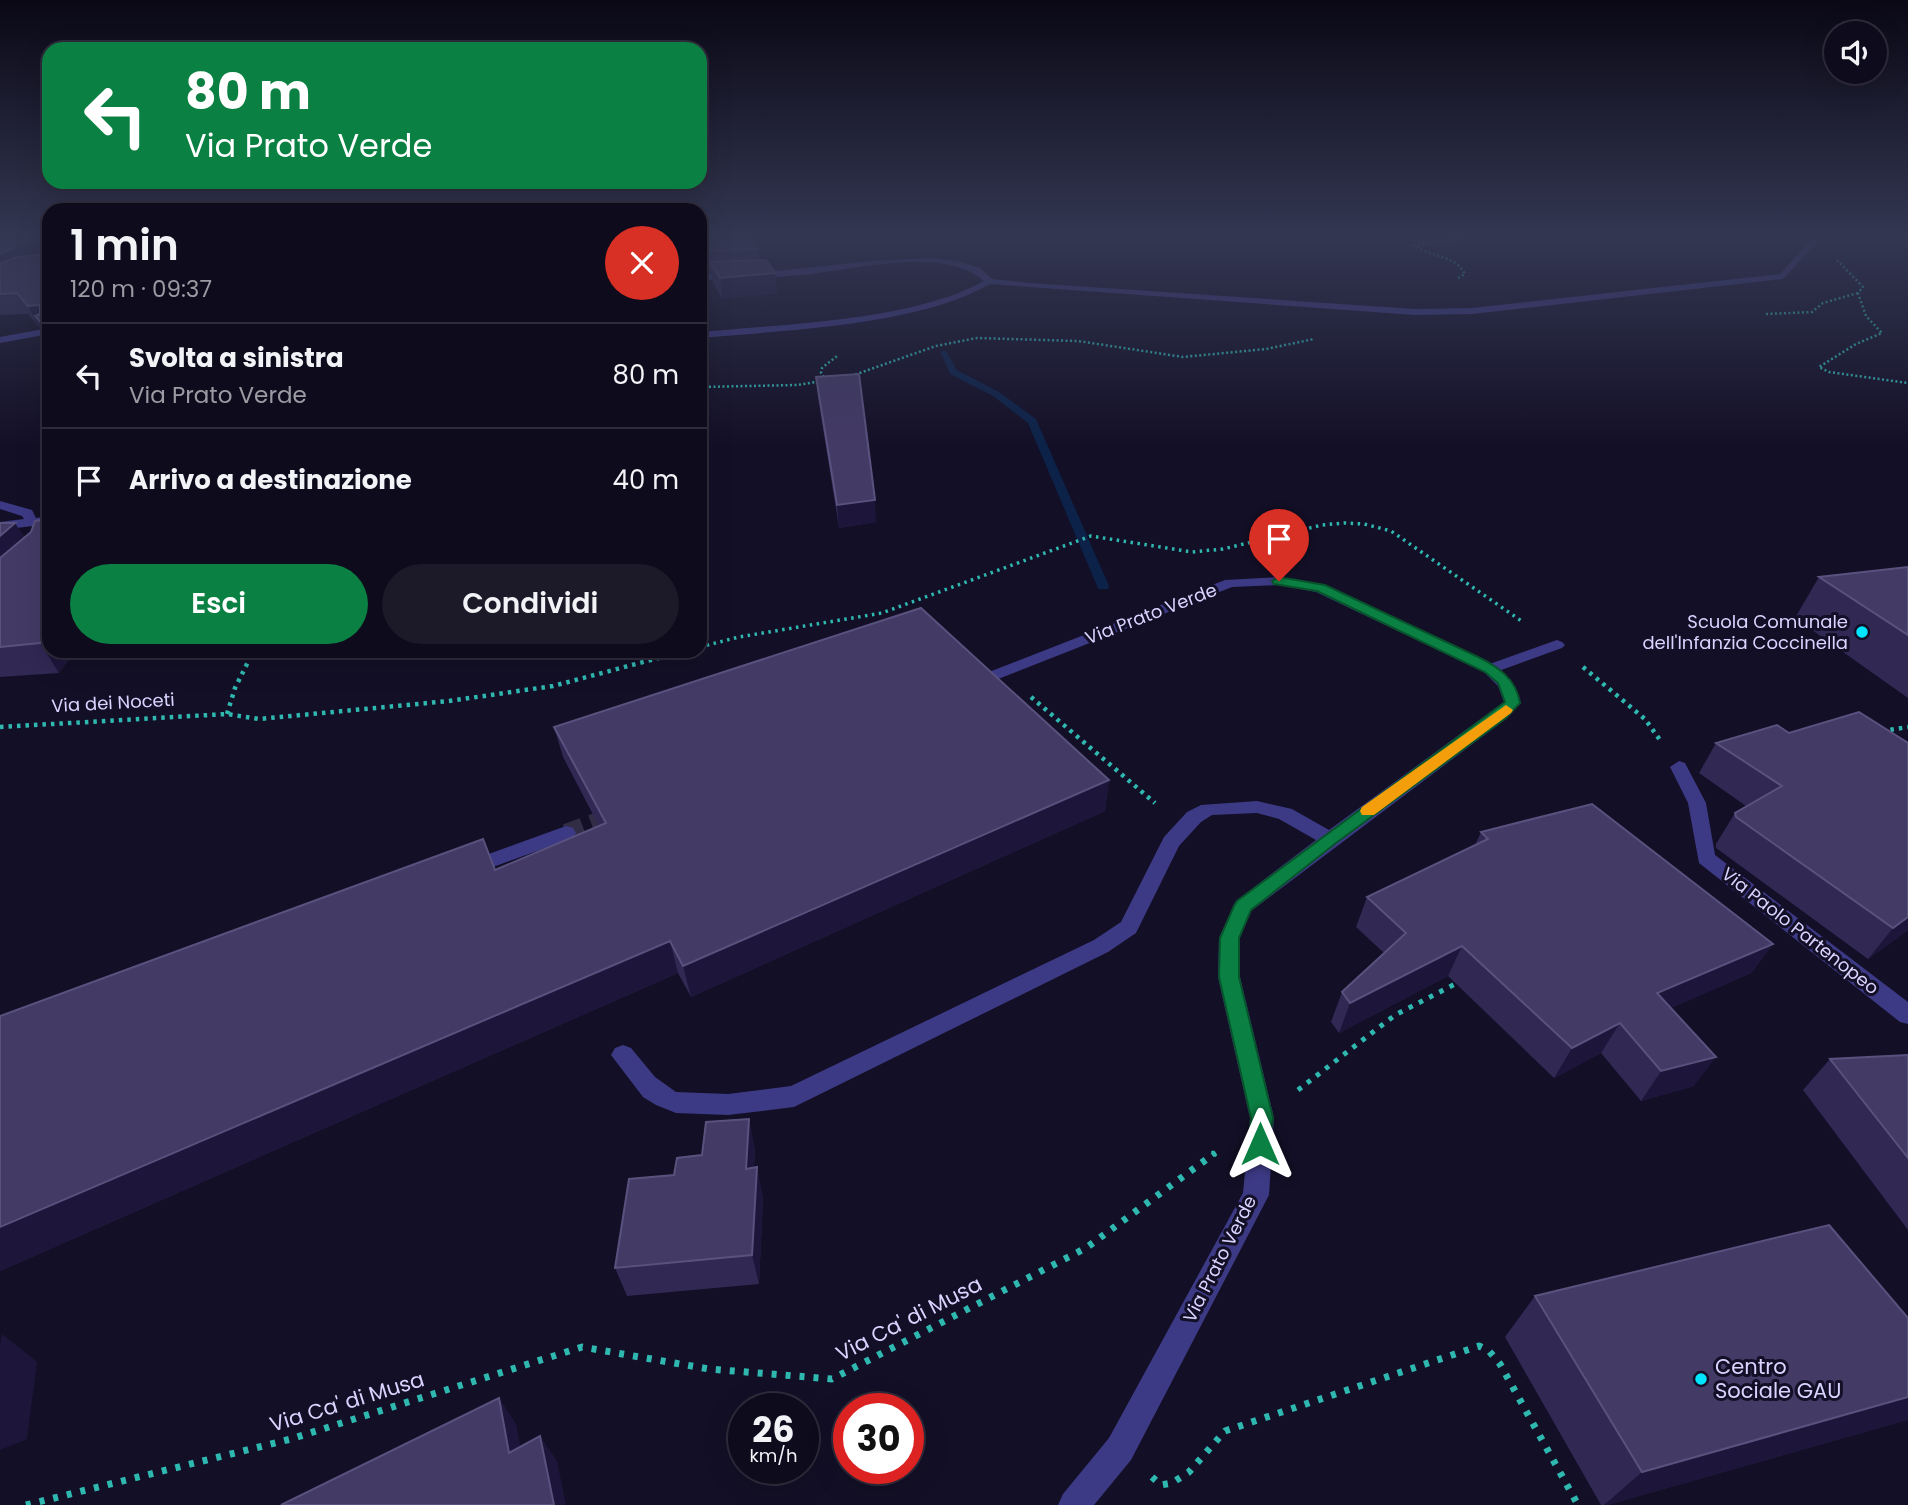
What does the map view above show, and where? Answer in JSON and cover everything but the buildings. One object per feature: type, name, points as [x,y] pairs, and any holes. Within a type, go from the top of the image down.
[{"type":"street","points":[[707,334],[895,312],[918,306]]},
{"type":"street","points":[[1330,306],[1415,312],[1472,311],[1514,306]]},
{"type":"street","points":[[0,340],[42,332]]},
{"type":"street","points":[[0,505],[27,513],[32,523]]},
{"type":"street","points":[[0,526],[42,521]]},
{"type":"street","name":"Via Prato Verde","points":[[992,676],[1230,583],[1279,581],[1320,588],[1490,669],[1504,681],[1513,703],[1501,715],[1243,906],[1229,938],[1229,977],[1262,1118],[1256,1195],[1120,1449],[1074,1505]]},
{"type":"street","points":[[1490,669],[1557,645]]},
{"type":"street","name":"Via Paolo Partenopeo","points":[[1679,767],[1698,803],[1706,858],[1908,1015]]},
{"type":"street","points":[[623,1055],[645,1084],[666,1099],[702,1105],[747,1104],[794,1096],[1101,946],[1129,927],[1171,842],[1194,817],[1208,809],[1257,807],[1285,814],[1330,839]]},
{"type":"street","points":[[450,876],[566,833]]},
{"type":"path","points":[[1762,314],[1812,313],[1819,306]]},
{"type":"path","points":[[1863,306],[1866,316],[1882,333],[1856,344],[1819,367],[1829,372],[1908,383]]},
{"type":"path","points":[[845,379],[936,346],[977,338],[1078,341],[1183,357],[1266,349],[1323,338]]},
{"type":"path","points":[[707,387],[797,385],[835,380]]},
{"type":"path","points":[[707,645],[882,612],[1091,536],[1105,535],[1176,551],[1206,551],[1339,523],[1365,524],[1391,530],[1557,645],[1645,719],[1679,767]]},
{"type":"path","points":[[228,714],[235,688],[250,658]]},
{"type":"path","name":"Via dei Noceti","points":[[0,727],[228,714],[259,719],[449,701],[553,686],[659,658]]},
{"type":"path","points":[[992,676],[1156,803],[1167,799]]},
{"type":"path","points":[[1875,732],[1908,727]]},
{"type":"path","name":"Via Ca' di Musa","points":[[26,1505],[291,1439],[582,1347],[709,1369],[832,1379],[1086,1248],[1262,1118],[1395,1014],[1469,977]]},
{"type":"path","points":[[1120,1449],[1161,1485],[1173,1485],[1188,1476],[1215,1438],[1224,1431],[1479,1346],[1489,1351],[1500,1364],[1578,1505]]},
{"type":"waterway","points":[[943,353],[953,372],[996,394],[1032,421],[1103,586]]},
{"type":"tunnel","points":[[566,833],[617,814]]},
{"type":"slow traffic","points":[[1368,811],[1506,710]]},
{"type":"place","name":"Scuola Comunale dell'Infanzia Coccinella","points":[[1862,632]]},
{"type":"place","name":"Centro Sociale GAU","points":[[1701,1379]]},
{"type":"route","points":[[1260,1144],[1262,1118],[1229,977],[1229,938],[1243,906],[1501,715],[1513,703],[1504,681],[1490,669],[1471,659],[1320,588],[1279,581]]}]
